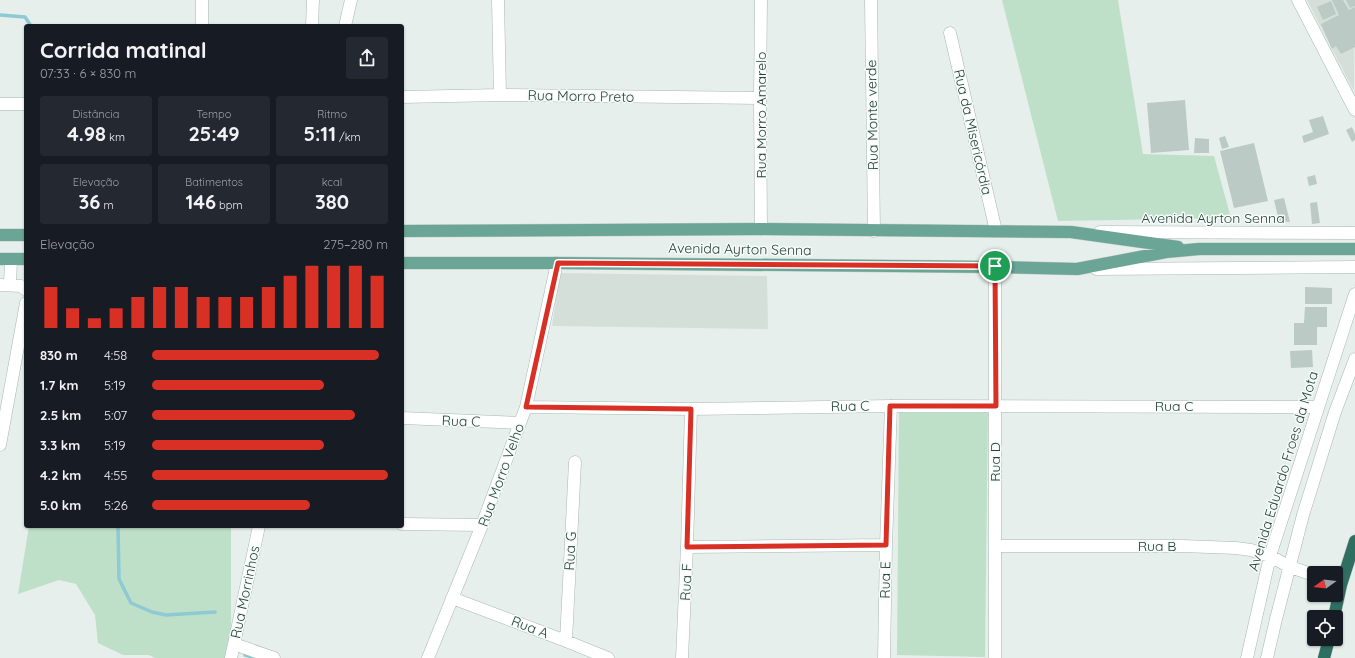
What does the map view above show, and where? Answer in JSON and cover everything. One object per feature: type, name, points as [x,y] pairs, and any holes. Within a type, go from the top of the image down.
[{"type":"highway","points":[[1343,571],[1355,540]]},
{"type":"highway","points":[[1324,658],[1327,646]]},
{"type":"main road","name":"Avenida Ayrton Senna","points":[[404,230],[761,229],[1071,232],[1199,250]]},
{"type":"main road","points":[[0,235],[24,234]]},
{"type":"main road","points":[[1199,250],[1355,249]]},
{"type":"main road","name":"Avenida Ayrton Senna","points":[[404,264],[558,263],[995,266],[1077,269],[1166,252],[1199,250]]},
{"type":"main road","points":[[5,260],[24,259]]},
{"type":"street","points":[[202,0],[202,24]]},
{"type":"street","points":[[312,24],[313,0]]},
{"type":"street","points":[[345,24],[351,0]]},
{"type":"street","points":[[498,0],[500,95]]},
{"type":"street","name":"Rua Morro Amarelo","points":[[761,0],[761,229]]},
{"type":"street","name":"Rua Monte verde","points":[[871,0],[874,231]]},
{"type":"street","points":[[1298,0],[1355,110]]},
{"type":"street","name":"Rua da Misericórdia","points":[[950,33],[996,231]]},
{"type":"street","name":"Rua Morro Preto","points":[[404,96],[500,95],[760,98]]},
{"type":"street","points":[[0,104],[24,104]]},
{"type":"street","name":"Avenida Ayrton Senna","points":[[1071,232],[1355,233]]},
{"type":"street","points":[[5,260],[5,285],[21,286],[24,288]]},
{"type":"street","name":"Rua Morro Velho","points":[[428,658],[482,525],[526,407],[558,263]]},
{"type":"street","name":"Rua D","points":[[995,266],[995,658]]},
{"type":"street","name":"Avenida Ayrton Senna","points":[[1077,269],[1355,267]]},
{"type":"street","name":"Avenida Eduardo Froes da Mota","points":[[1247,658],[1270,556],[1355,294]]},
{"type":"street","points":[[0,445],[24,314]]},
{"type":"street","points":[[1267,658],[1303,515],[1335,412],[1355,359]]},
{"type":"street","name":"Rua C","points":[[526,407],[691,409],[890,406],[1318,407]]},
{"type":"street","name":"Rua E","points":[[884,658],[890,406]]},
{"type":"street","name":"Rua F","points":[[682,658],[691,409]]},
{"type":"street","name":"Rua C","points":[[404,418],[520,423]]},
{"type":"street","name":"Rua G","points":[[566,641],[575,462]]},
{"type":"street","points":[[404,524],[482,525]]},
{"type":"street","name":"Rua Morrinhos","points":[[232,658],[259,528]]},
{"type":"street","points":[[687,547],[886,545]]},
{"type":"street","name":"Rua B","points":[[995,546],[1182,546],[1236,548],[1251,550],[1270,556],[1290,567],[1307,573]]},
{"type":"street","name":"Rua A","points":[[452,598],[608,658]]},
{"type":"street","points":[[234,644],[274,658]]},
{"type":"shaded area","points":[[1307,0],[1355,0],[1354,91],[1332,49]]},
{"type":"shaded area","points":[[560,273],[767,276],[768,329],[552,326]]},
{"type":"green space","points":[[1002,0],[1118,0],[1143,154],[1214,156],[1231,218],[1058,221]]},
{"type":"green space","points":[[899,410],[988,410],[985,657],[897,655]]},
{"type":"green space","points":[[29,528],[231,528],[231,629],[226,658],[155,658],[149,655],[123,655],[98,643],[95,615],[76,584],[59,580],[18,594]]},
{"type":"building","points":[[1332,0],[1343,0],[1349,10],[1355,7],[1355,47],[1341,54],[1336,46],[1332,49],[1321,24],[1339,15]]},
{"type":"building","points":[[1346,0],[1355,0],[1355,6],[1350,8]]},
{"type":"building","points":[[1331,1],[1336,14],[1323,20],[1317,7]]},
{"type":"building","points":[[1185,100],[1189,150],[1151,153],[1147,103]]},
{"type":"building","points":[[1323,116],[1329,134],[1304,143],[1302,136],[1313,132],[1309,120]]},
{"type":"building","points":[[1352,127],[1355,134],[1355,140],[1352,142],[1346,130]]},
{"type":"building","points":[[1225,136],[1229,147],[1222,149],[1219,138]]},
{"type":"building","points":[[1195,138],[1209,139],[1209,153],[1194,153]]},
{"type":"building","points":[[1254,143],[1268,201],[1234,208],[1220,151]]},
{"type":"building","points":[[1315,175],[1317,184],[1309,186],[1307,177]]},
{"type":"building","points":[[1284,198],[1290,222],[1279,221],[1274,200]]},
{"type":"building","points":[[1317,202],[1320,223],[1312,224],[1310,203]]},
{"type":"building","points":[[1305,287],[1332,288],[1332,304],[1305,304]]},
{"type":"building","points":[[1305,307],[1327,307],[1327,327],[1317,327],[1317,345],[1294,345],[1294,323],[1304,323]]},
{"type":"building","points":[[1312,350],[1313,367],[1291,368],[1290,351]]},
{"type":"waterway","points":[[0,15],[25,17],[30,24]]},
{"type":"waterway","points":[[118,528],[119,579],[131,603],[152,612],[166,615],[215,612]]},
{"type":"waterway","points":[[245,655],[255,658]]},
{"type":"route","points":[[558,263],[995,266],[996,406],[890,406],[886,545],[687,547],[691,409],[526,407],[558,263]]}]
